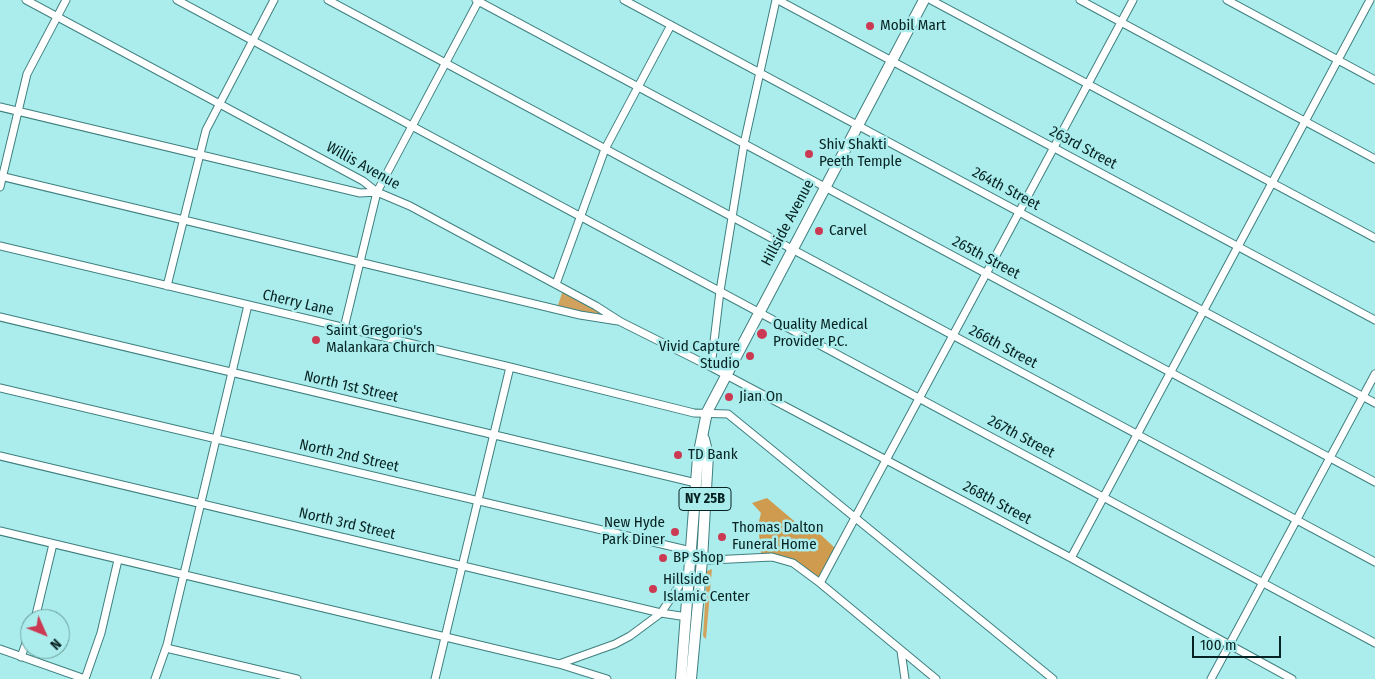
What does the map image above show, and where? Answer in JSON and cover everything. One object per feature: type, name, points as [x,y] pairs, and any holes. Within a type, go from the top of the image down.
[{"type":"main road","name":"Hillside Avenue","points":[[681,679],[698,457],[707,412],[724,375],[924,0]]},
{"type":"main road","name":"Hillside Avenue","points":[[691,679],[702,560],[708,455],[703,438]]},
{"type":"street","name":"Willis Avenue","points":[[26,0],[363,181],[377,192],[410,206],[556,284],[621,322],[687,354]]},
{"type":"street","points":[[0,186],[28,71],[66,0]]},
{"type":"street","name":"267th Street","points":[[177,0],[1375,643]]},
{"type":"street","points":[[167,286],[206,130],[274,0]]},
{"type":"street","name":"266th Street","points":[[328,0],[1375,562]]},
{"type":"street","points":[[344,328],[377,192],[478,0]]},
{"type":"street","name":"265th Street","points":[[478,0],[1375,482]]},
{"type":"street","name":"264th Street","points":[[624,0],[1375,403]]},
{"type":"street","points":[[711,367],[720,291],[744,144],[777,0]]},
{"type":"street","name":"263rd Street","points":[[777,0],[1375,320]]},
{"type":"street","points":[[931,0],[1375,238]]},
{"type":"street","points":[[1080,0],[1375,159]]},
{"type":"street","points":[[820,583],[1133,0]]},
{"type":"street","points":[[1227,0],[1375,80]]},
{"type":"street","points":[[1072,558],[1370,0]]},
{"type":"street","points":[[556,284],[582,217],[605,149],[671,25]]},
{"type":"street","points":[[0,107],[360,193],[377,192]]},
{"type":"street","points":[[1,176],[580,315],[621,322]]},
{"type":"street","name":"Cherry Lane","points":[[0,246],[510,367],[694,413],[728,414],[1053,679]]},
{"type":"street","points":[[156,679],[166,648],[184,575],[248,305]]},
{"type":"street","name":"North 1st Street","points":[[0,317],[696,483]]},
{"type":"street","name":"268th Street","points":[[687,354],[1072,558],[1292,679]]},
{"type":"street","points":[[435,679],[510,367]]},
{"type":"street","points":[[1211,679],[1375,374]]},
{"type":"street","name":"North 2nd Street","points":[[0,388],[478,501],[691,560],[772,557],[793,564],[820,583],[936,679]]},
{"type":"street","name":"North 3rd Street","points":[[0,456],[661,613],[687,616]]},
{"type":"street","points":[[0,532],[559,664],[607,679]]},
{"type":"street","points":[[37,609],[53,544]]},
{"type":"street","points":[[27,659],[85,679],[100,633],[118,560]]},
{"type":"street","points":[[559,664],[615,644],[661,613],[691,560]]},
{"type":"street","points":[[166,648],[298,679]]},
{"type":"street","points":[[0,649],[20,657]]},
{"type":"street","points":[[901,651],[905,679]]},
{"type":"shaded area","points":[[563,290],[607,316],[557,308]]},
{"type":"shaded area","points":[[767,498],[800,526],[821,535],[835,548],[819,578],[791,560],[761,553],[758,525],[761,513],[752,503]]},
{"type":"shaded area","points":[[712,569],[706,639],[703,636],[707,571]]},
{"type":"place","name":"Mobil Mart","points":[[870,26]]},
{"type":"place","name":"Shiv Shakti Peeth Temple","points":[[809,154]]},
{"type":"place","name":"Carvel","points":[[819,231]]},
{"type":"place","name":"Quality Medical Provider P.C.","points":[[762,334]]},
{"type":"place","name":"Saint Gregorio's Malankara Church","points":[[316,340]]},
{"type":"place","name":"Vivid Capture Studio","points":[[750,356]]},
{"type":"place","name":"Jian On","points":[[729,397]]},
{"type":"place","name":"TD Bank","points":[[678,455]]},
{"type":"place","name":"New Hyde Park Diner","points":[[675,532]]},
{"type":"place","name":"Thomas Dalton Funeral Home","points":[[722,537]]},
{"type":"place","name":"BP Shop","points":[[663,558]]},
{"type":"place","name":"Hillside Islamic Center","points":[[653,589]]}]
